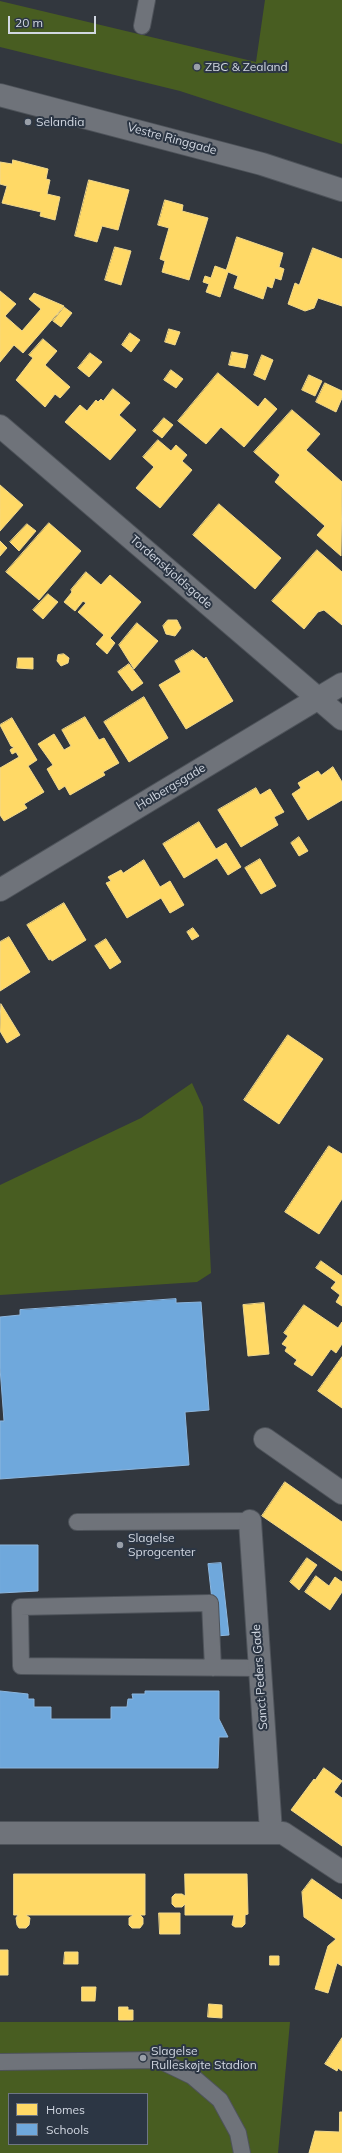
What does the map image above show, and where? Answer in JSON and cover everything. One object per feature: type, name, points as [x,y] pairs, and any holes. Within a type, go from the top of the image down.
[{"type":"street","name":"Vestre Ringgade","points":[[0,95],[262,164],[340,187]]},
{"type":"street","name":"Tordenskjoldsgade","points":[[0,426],[342,719]]},
{"type":"street","name":"Holbergsgade","points":[[0,890],[342,684]]},
{"type":"street","points":[[265,1439],[342,1493]]},
{"type":"street","name":"Sanct Peders Gade","points":[[250,1521],[272,1832]]},
{"type":"street","points":[[0,1833],[283,1833],[342,1872]]},
{"type":"lane","points":[[142,26],[147,0]]},
{"type":"lane","points":[[77,1522],[250,1521]]},
{"type":"lane","points":[[213,1668],[210,1603],[20,1607],[21,1666],[213,1668],[260,1668]]},
{"type":"lane","points":[[0,2062],[159,2060],[192,2076],[220,2100],[238,2134],[242,2153]]},
{"type":"green space","points":[[265,0],[342,0],[342,144],[180,91],[0,47],[0,1],[256,62]]},
{"type":"green space","points":[[192,1083],[203,1107],[211,1273],[197,1282],[0,1295],[0,1185],[141,1118]]},
{"type":"green space","name":"Slagelse Rulleskøjte Stadion","points":[[0,2022],[290,2022],[278,2153],[0,2153]]},
{"type":"building: Homes","points":[[13,160],[48,169],[46,179],[50,180],[47,194],[60,197],[55,220],[40,216],[41,212],[2,203],[7,186],[0,184],[0,162],[12,164]]},
{"type":"building: Homes","points":[[89,180],[129,190],[118,230],[102,226],[97,242],[75,236]]},
{"type":"building: Homes","points":[[165,200],[183,205],[182,211],[208,218],[189,280],[162,272],[165,261],[160,259],[169,228],[158,225]]},
{"type":"building: Homes","points":[[237,237],[283,253],[279,267],[284,269],[281,280],[275,278],[272,288],[267,286],[263,299],[234,288],[238,276],[228,272],[220,297],[206,292],[209,284],[203,282],[205,276],[211,278],[215,266],[226,270]]},
{"type":"building: Homes","points":[[115,247],[131,251],[121,285],[105,280]]},
{"type":"building: Homes","points":[[313,248],[342,259],[342,306],[318,298],[314,308],[305,311],[288,304],[295,283],[299,285]]},
{"type":"building: Homes","points":[[0,291],[16,304],[5,316],[22,331],[41,309],[29,299],[34,293],[64,306],[23,353],[14,345],[0,362]]},
{"type":"building: Homes","points":[[64,307],[72,313],[61,327],[53,321]]},
{"type":"building: Homes","points":[[169,329],[180,332],[175,345],[165,342]]},
{"type":"building: Homes","points":[[130,333],[140,340],[131,352],[122,345]]},
{"type":"building: Homes","points":[[43,339],[57,351],[45,365],[70,387],[60,398],[55,394],[45,407],[16,380],[33,358],[29,355]]},
{"type":"building: Homes","points":[[232,352],[248,355],[245,368],[229,365]]},
{"type":"building: Homes","points":[[90,353],[102,362],[89,377],[78,368]]},
{"type":"building: Homes","points":[[262,355],[273,360],[265,380],[254,375]]},
{"type":"building: Homes","points":[[171,370],[183,379],[176,388],[164,380]]},
{"type":"building: Homes","points":[[218,373],[258,407],[265,398],[277,409],[244,447],[221,427],[206,444],[178,421]]},
{"type":"building: Homes","points":[[309,375],[322,381],[315,396],[302,390]]},
{"type":"building: Homes","points":[[325,383],[342,391],[342,398],[336,412],[316,402]]},
{"type":"building: Homes","points":[[113,389],[130,403],[119,415],[136,430],[110,460],[65,422],[80,405],[87,411],[96,400],[98,402],[101,399],[103,401]]},
{"type":"building: Homes","points":[[292,410],[320,434],[306,450],[342,482],[341,556],[317,535],[325,526],[275,482],[280,475],[254,452]]},
{"type":"building: Homes","points":[[164,418],[173,425],[162,438],[153,431]]},
{"type":"building: Homes","points":[[158,440],[171,451],[176,445],[187,455],[182,461],[192,470],[160,508],[136,488],[154,467],[143,457]]},
{"type":"building: Homes","points":[[0,485],[23,505],[0,531]]},
{"type":"building: Homes","points":[[219,504],[281,558],[255,589],[193,535]]},
{"type":"building: Homes","points":[[49,523],[81,551],[39,600],[6,572]]},
{"type":"building: Homes","points":[[27,524],[36,531],[19,551],[10,542]]},
{"type":"building: Homes","points":[[0,541],[7,548],[0,556]]},
{"type":"building: Homes","points":[[317,550],[342,572],[342,625],[324,610],[318,612],[304,629],[272,601]]},
{"type":"building: Homes","points":[[86,572],[101,585],[110,575],[141,602],[110,638],[115,643],[107,654],[96,644],[104,635],[78,612],[86,603],[83,601],[75,611],[64,602],[72,592],[71,590]]},
{"type":"building: Homes","points":[[48,594],[58,602],[43,619],[33,610]]},
{"type":"building: Homes","points":[[168,620],[177,620],[181,628],[175,636],[166,634],[163,626]]},
{"type":"building: Homes","points":[[137,623],[158,641],[134,669],[119,645]]},
{"type":"building: Homes","points":[[193,650],[204,659],[206,657],[233,701],[186,729],[159,685],[181,672],[175,661]]},
{"type":"building: Homes","points":[[64,654],[69,658],[68,663],[61,666],[57,661],[58,655]]},
{"type":"building: Homes","points":[[18,658],[33,658],[33,669],[17,668]]},
{"type":"building: Homes","points":[[129,664],[143,683],[132,691],[118,672]]},
{"type":"building: Homes","points":[[144,697],[168,738],[129,762],[104,722]]},
{"type":"building: Homes","points":[[85,717],[99,740],[104,738],[119,763],[103,772],[105,775],[70,795],[65,786],[59,790],[47,769],[53,765],[38,744],[54,734],[64,750],[71,746],[62,730]]},
{"type":"building: Homes","points":[[12,718],[37,760],[28,766],[44,792],[24,804],[27,808],[4,821],[0,815],[0,768],[19,757],[16,752],[12,754],[10,750],[14,747],[11,746],[0,725]]},
{"type":"building: Homes","points":[[333,767],[342,782],[342,800],[308,820],[292,794],[301,788],[298,783],[318,771],[321,775]]},
{"type":"building: Homes","points":[[256,788],[260,795],[270,789],[284,812],[274,817],[278,825],[241,847],[218,810]]},
{"type":"building: Homes","points":[[199,822],[216,849],[226,843],[241,867],[228,875],[217,858],[184,878],[163,844]]},
{"type":"building: Homes","points":[[299,837],[308,851],[299,856],[291,843]]},
{"type":"building: Homes","points":[[260,859],[276,886],[261,894],[245,868]]},
{"type":"building: Homes","points":[[144,860],[160,887],[170,881],[184,905],[170,913],[161,898],[127,918],[106,883],[111,881],[108,877],[121,870],[123,873]]},
{"type":"building: Homes","points":[[64,903],[86,940],[52,961],[51,959],[49,960],[27,925]]},
{"type":"building: Homes","points":[[193,928],[199,936],[192,940],[187,932]]},
{"type":"building: Homes","points":[[9,937],[30,972],[0,991],[0,942]]},
{"type":"building: Homes","points":[[106,939],[121,962],[110,969],[95,946]]},
{"type":"building: Homes","points":[[1,1004],[20,1035],[7,1043],[0,1031]]},
{"type":"building: Homes","points":[[288,1035],[323,1059],[279,1124],[244,1100]]},
{"type":"building: Homes","points":[[329,1146],[342,1154],[342,1199],[319,1234],[285,1212]]},
{"type":"building: Homes","points":[[321,1261],[342,1276],[342,1306],[336,1302],[340,1295],[331,1288],[336,1282],[316,1268]]},
{"type":"building: Homes","points":[[264,1303],[269,1354],[248,1356],[243,1305]]},
{"type":"building: Homes","points":[[304,1305],[338,1328],[342,1322],[342,1344],[336,1353],[331,1349],[312,1376],[294,1364],[297,1360],[285,1351],[287,1347],[282,1344],[288,1336],[284,1333]]},
{"type":"building: Homes","points":[[342,1357],[342,1408],[318,1391]]},
{"type":"building: Homes","points":[[285,1482],[342,1522],[342,1571],[262,1516]]},
{"type":"building: Homes","points":[[307,1558],[317,1565],[299,1590],[290,1582]]},
{"type":"building: Homes","points":[[316,1576],[329,1586],[335,1577],[342,1582],[342,1592],[330,1610],[305,1592]]},
{"type":"building: Homes","points":[[324,1768],[342,1781],[334,1792],[342,1798],[342,1846],[291,1810]]},
{"type":"building: Homes","points":[[14,1874],[145,1874],[145,1915],[140,1915],[143,1918],[143,1924],[140,1928],[132,1928],[129,1925],[129,1918],[133,1915],[26,1915],[30,1918],[29,1925],[26,1928],[19,1928],[16,1918],[18,1915],[14,1915]]},
{"type":"building: Homes","points":[[185,1874],[247,1874],[248,1914],[245,1915],[245,1924],[242,1927],[235,1927],[232,1925],[234,1915],[185,1915],[185,1904],[182,1907],[175,1907],[172,1904],[172,1897],[175,1894],[182,1894],[185,1896]]},
{"type":"building: Homes","points":[[312,1879],[342,1900],[342,1966],[337,1963],[328,1993],[315,1989],[328,1946],[336,1939],[304,1917],[302,1892]]},
{"type":"building: Homes","points":[[159,1913],[180,1913],[180,1934],[160,1934]]},
{"type":"building: Homes","points":[[0,1950],[8,1950],[8,1975],[0,1975]]},
{"type":"building: Homes","points":[[65,1952],[78,1952],[78,1964],[64,1964]]},
{"type":"building: Homes","points":[[270,1956],[279,1956],[279,1965],[270,1965]]},
{"type":"building: Homes","points":[[82,1987],[96,1987],[95,2001],[82,2001]]},
{"type":"building: Homes","points":[[209,2004],[222,2005],[222,2018],[208,2017]]},
{"type":"building: Homes","points":[[119,2007],[128,2007],[128,2010],[133,2010],[133,2020],[119,2020]]},
{"type":"building: Homes","points":[[342,2038],[342,2071],[338,2068],[337,2071],[325,2064]]},
{"type":"building: Homes","points":[[340,2112],[342,2112],[342,2153],[309,2153],[315,2131],[339,2132]]},
{"type":"building: Schools","points":[[176,1299],[176,1303],[201,1302],[209,1410],[185,1412],[189,1465],[0,1479],[0,1421],[4,1421],[0,1368],[0,1317],[20,1315],[20,1310]]},
{"type":"building: Schools","points":[[0,1545],[38,1545],[38,1591],[0,1593]]},
{"type":"building: Schools","points":[[221,1563],[229,1635],[216,1636],[208,1564]]},
{"type":"building: Schools","points":[[0,1691],[28,1694],[28,1699],[34,1699],[34,1707],[51,1707],[51,1719],[111,1719],[111,1707],[127,1707],[128,1699],[133,1699],[132,1694],[145,1694],[145,1691],[219,1691],[219,1719],[228,1737],[219,1737],[218,1768],[0,1768]]},
{"type":"place","name":"ZBC & Zealand","points":[[197,67]]},
{"type":"place","name":"Selandia","points":[[28,122]]},
{"type":"place","name":"Slagelse Sprogcenter","points":[[120,1545]]},
{"type":"place","name":"Slagelse Rulleskøjte Stadion","points":[[143,2058]]}]
